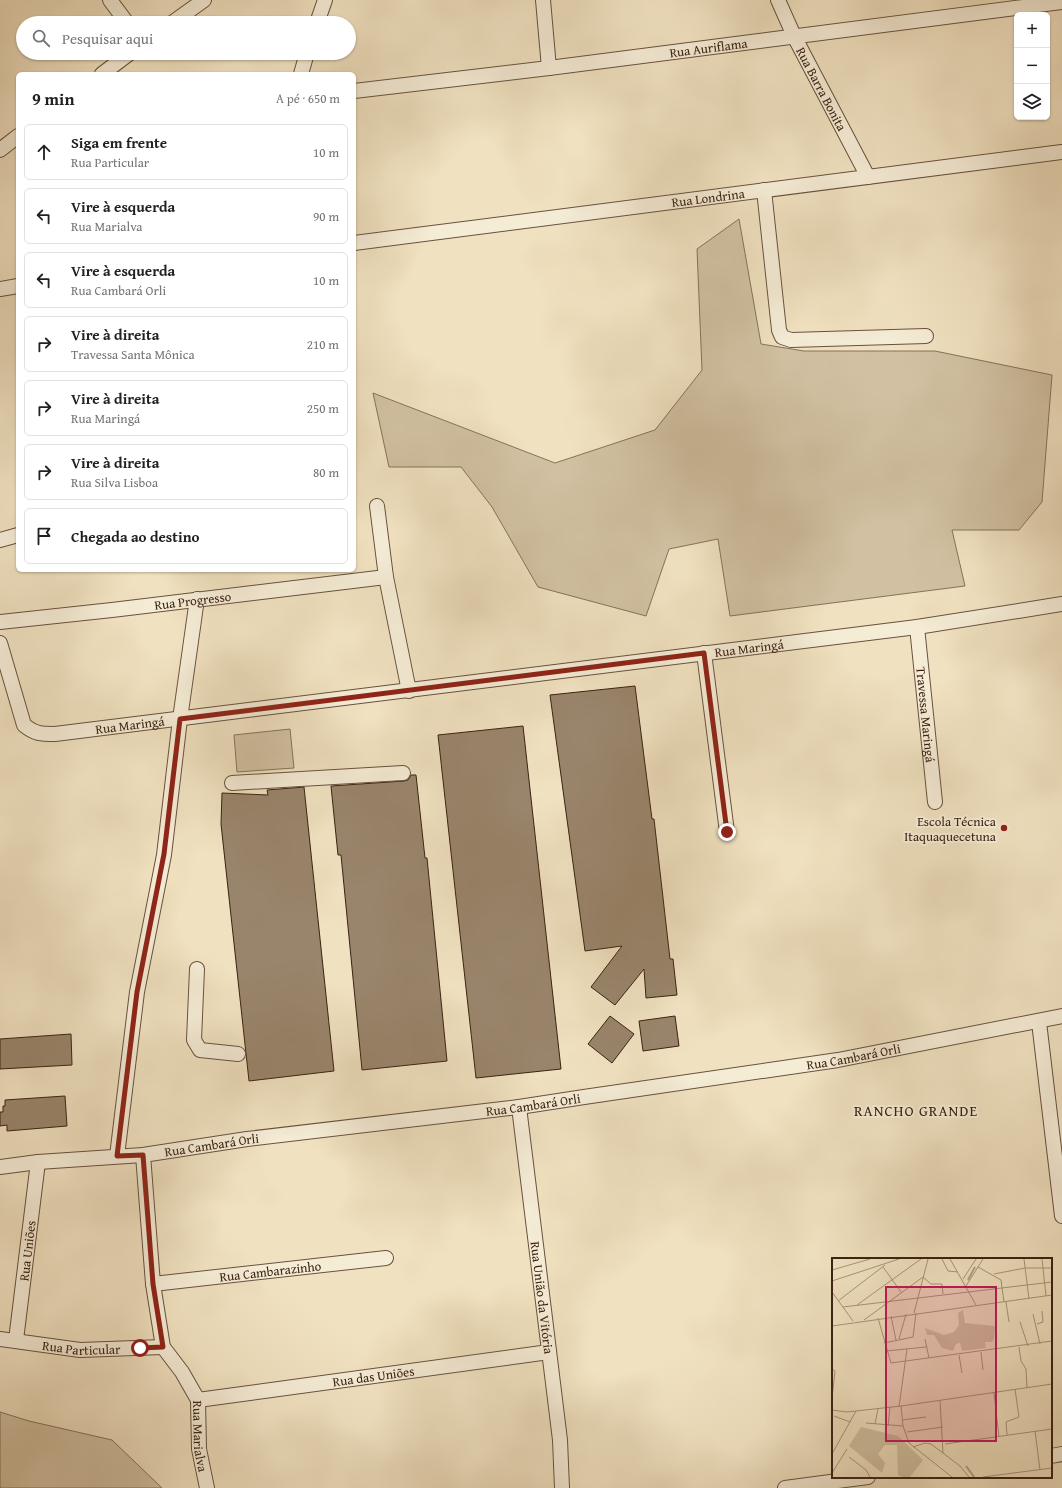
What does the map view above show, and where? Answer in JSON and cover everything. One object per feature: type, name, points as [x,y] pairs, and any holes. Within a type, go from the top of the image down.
[{"type":"street","points":[[110,0],[122,16]]},
{"type":"street","points":[[182,16],[204,0]]},
{"type":"street","points":[[319,16],[324,0]]},
{"type":"street","points":[[543,0],[550,68]]},
{"type":"street","name":"Rua Barra Bonita","points":[[778,0],[794,36],[868,177]]},
{"type":"street","name":"Rua Auriflama","points":[[356,92],[1062,2]]},
{"type":"street","points":[[105,72],[121,60]]},
{"type":"street","points":[[302,72],[306,60]]},
{"type":"street","points":[[0,150],[12,140]]},
{"type":"street","name":"Rua Londrina","points":[[356,243],[1062,152]]},
{"type":"street","points":[[764,190],[782,337],[791,340],[926,336]]},
{"type":"street","points":[[0,289],[16,286]]},
{"type":"street","points":[[378,506],[386,577],[409,691]]},
{"type":"street","points":[[0,540],[16,536]]},
{"type":"street","name":"Rua Progresso","points":[[0,622],[386,577]]},
{"type":"street","points":[[117,1156],[137,992],[164,854],[180,719],[197,599]]},
{"type":"street","name":"Rua Maringá","points":[[0,643],[24,725],[32,732],[55,734],[917,627],[1062,604]]},
{"type":"street","name":"Travessa Maringá","points":[[917,627],[935,802]]},
{"type":"street","points":[[704,653],[727,832]]},
{"type":"street","points":[[232,783],[403,773]]},
{"type":"street","points":[[197,969],[194,1040],[200,1050],[238,1054]]},
{"type":"street","name":"Rua Cambará Orli","points":[[0,1167],[38,1162],[143,1155],[247,1139],[519,1107],[838,1060],[1039,1022],[1062,1016]]},
{"type":"street","points":[[1039,1022],[1062,1216]]},
{"type":"street","name":"Rua União da Vitória","points":[[519,1107],[560,1440],[562,1488]]},
{"type":"street","name":"Rua Marialva","points":[[143,1155],[153,1284],[163,1347],[182,1372],[198,1400],[199,1449],[207,1488]]},
{"type":"street","name":"Rua Uniões","points":[[16,1340],[38,1162]]},
{"type":"street","name":"Rua Cambarazinho","points":[[153,1284],[386,1258]]},
{"type":"street","name":"Rua Particular","points":[[0,1339],[80,1350],[163,1347]]},
{"type":"street","name":"Rua das Uniões","points":[[198,1400],[549,1352]]},
{"type":"street","points":[[1052,1456],[1062,1454]]},
{"type":"street","points":[[785,1488],[860,1478]]},
{"type":"shaded area","points":[[739,219],[761,344],[804,351],[935,351],[1052,375],[1042,502],[1019,530],[952,530],[965,586],[730,616],[718,539],[669,549],[646,616],[538,587],[492,507],[461,467],[389,467],[373,393],[555,463],[655,430],[702,370],[697,249]]},
{"type":"shaded area","points":[[290,729],[294,768],[237,772],[234,735]]},
{"type":"shaded area","points":[[0,1412],[29,1421],[112,1440],[162,1488],[0,1488]]},
{"type":"building","points":[[635,686],[652,819],[654,819],[670,959],[673,959],[677,995],[646,998],[644,969],[615,1005],[591,987],[622,946],[585,951],[550,695]]},
{"type":"building","points":[[523,726],[561,1069],[476,1078],[438,735]]},
{"type":"building","points":[[411,775],[416,775],[425,858],[427,858],[447,1061],[362,1070],[341,855],[338,855],[331,786],[404,781],[408,780]]},
{"type":"building","points":[[304,787],[334,1071],[249,1081],[221,824],[222,793],[268,795],[267,790]]},
{"type":"building","points":[[610,1016],[634,1034],[612,1063],[588,1044]]},
{"type":"building","points":[[675,1016],[679,1046],[643,1051],[639,1021]]},
{"type":"building","points":[[71,1034],[72,1065],[0,1069],[0,1039]]},
{"type":"building","points":[[65,1096],[67,1126],[7,1131],[7,1125],[0,1126],[0,1112],[3,1112],[5,1100]]},
{"type":"place","name":"Escola Técnica Itaquaquecetuna","points":[[1004,828]]},
{"type":"district","name":"RANCHO GRANDE","points":[[916,1111]]},
{"type":"route","points":[[140,1348],[163,1347],[153,1284],[143,1155],[117,1156],[137,992],[164,854],[180,719],[704,653],[727,832]]}]
